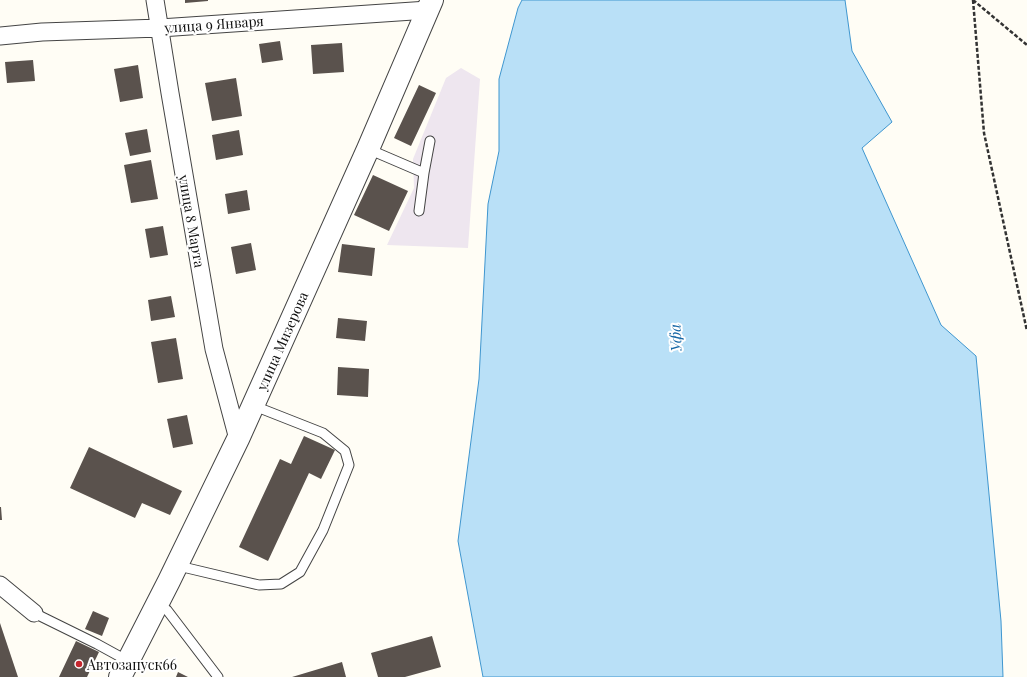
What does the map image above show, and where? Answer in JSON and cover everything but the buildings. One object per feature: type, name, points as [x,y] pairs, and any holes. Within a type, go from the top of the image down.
[{"type":"street","name":"улица 8 Марта","points":[[155,0],[214,349],[238,439]]},
{"type":"street","name":"улица 9 Января","points":[[0,36],[42,32],[160,28],[430,5]]},
{"type":"street","name":"улица Мизерова","points":[[124,669],[238,439],[368,149],[430,5]]},
{"type":"street","points":[[0,585],[34,613]]},
{"type":"lane","points":[[419,211],[430,141]]},
{"type":"lane","points":[[368,149],[424,173]]},
{"type":"lane","points":[[177,564],[187,568],[259,585],[281,584],[300,572],[323,530],[349,465],[345,451],[323,433],[262,409],[254,404]]},
{"type":"lane","points":[[157,604],[167,610],[218,677]]},
{"type":"lane","points":[[34,613],[97,644],[124,669]]},
{"type":"path","points":[[973,0],[1027,45]]},
{"type":"path","points":[[973,0],[984,133],[1027,331]]},
{"type":"shaded area","points":[[461,68],[480,79],[468,248],[387,245],[414,188],[413,159],[446,78]]},
{"type":"water","name":"Уфа","points":[[522,0],[845,0],[852,51],[892,122],[862,148],[941,325],[976,356],[1001,621],[1003,677],[483,677],[458,541],[479,379],[488,204],[499,151],[499,79],[518,8]]},
{"type":"place","name":"Автозапуск66","points":[[79,664]]}]
